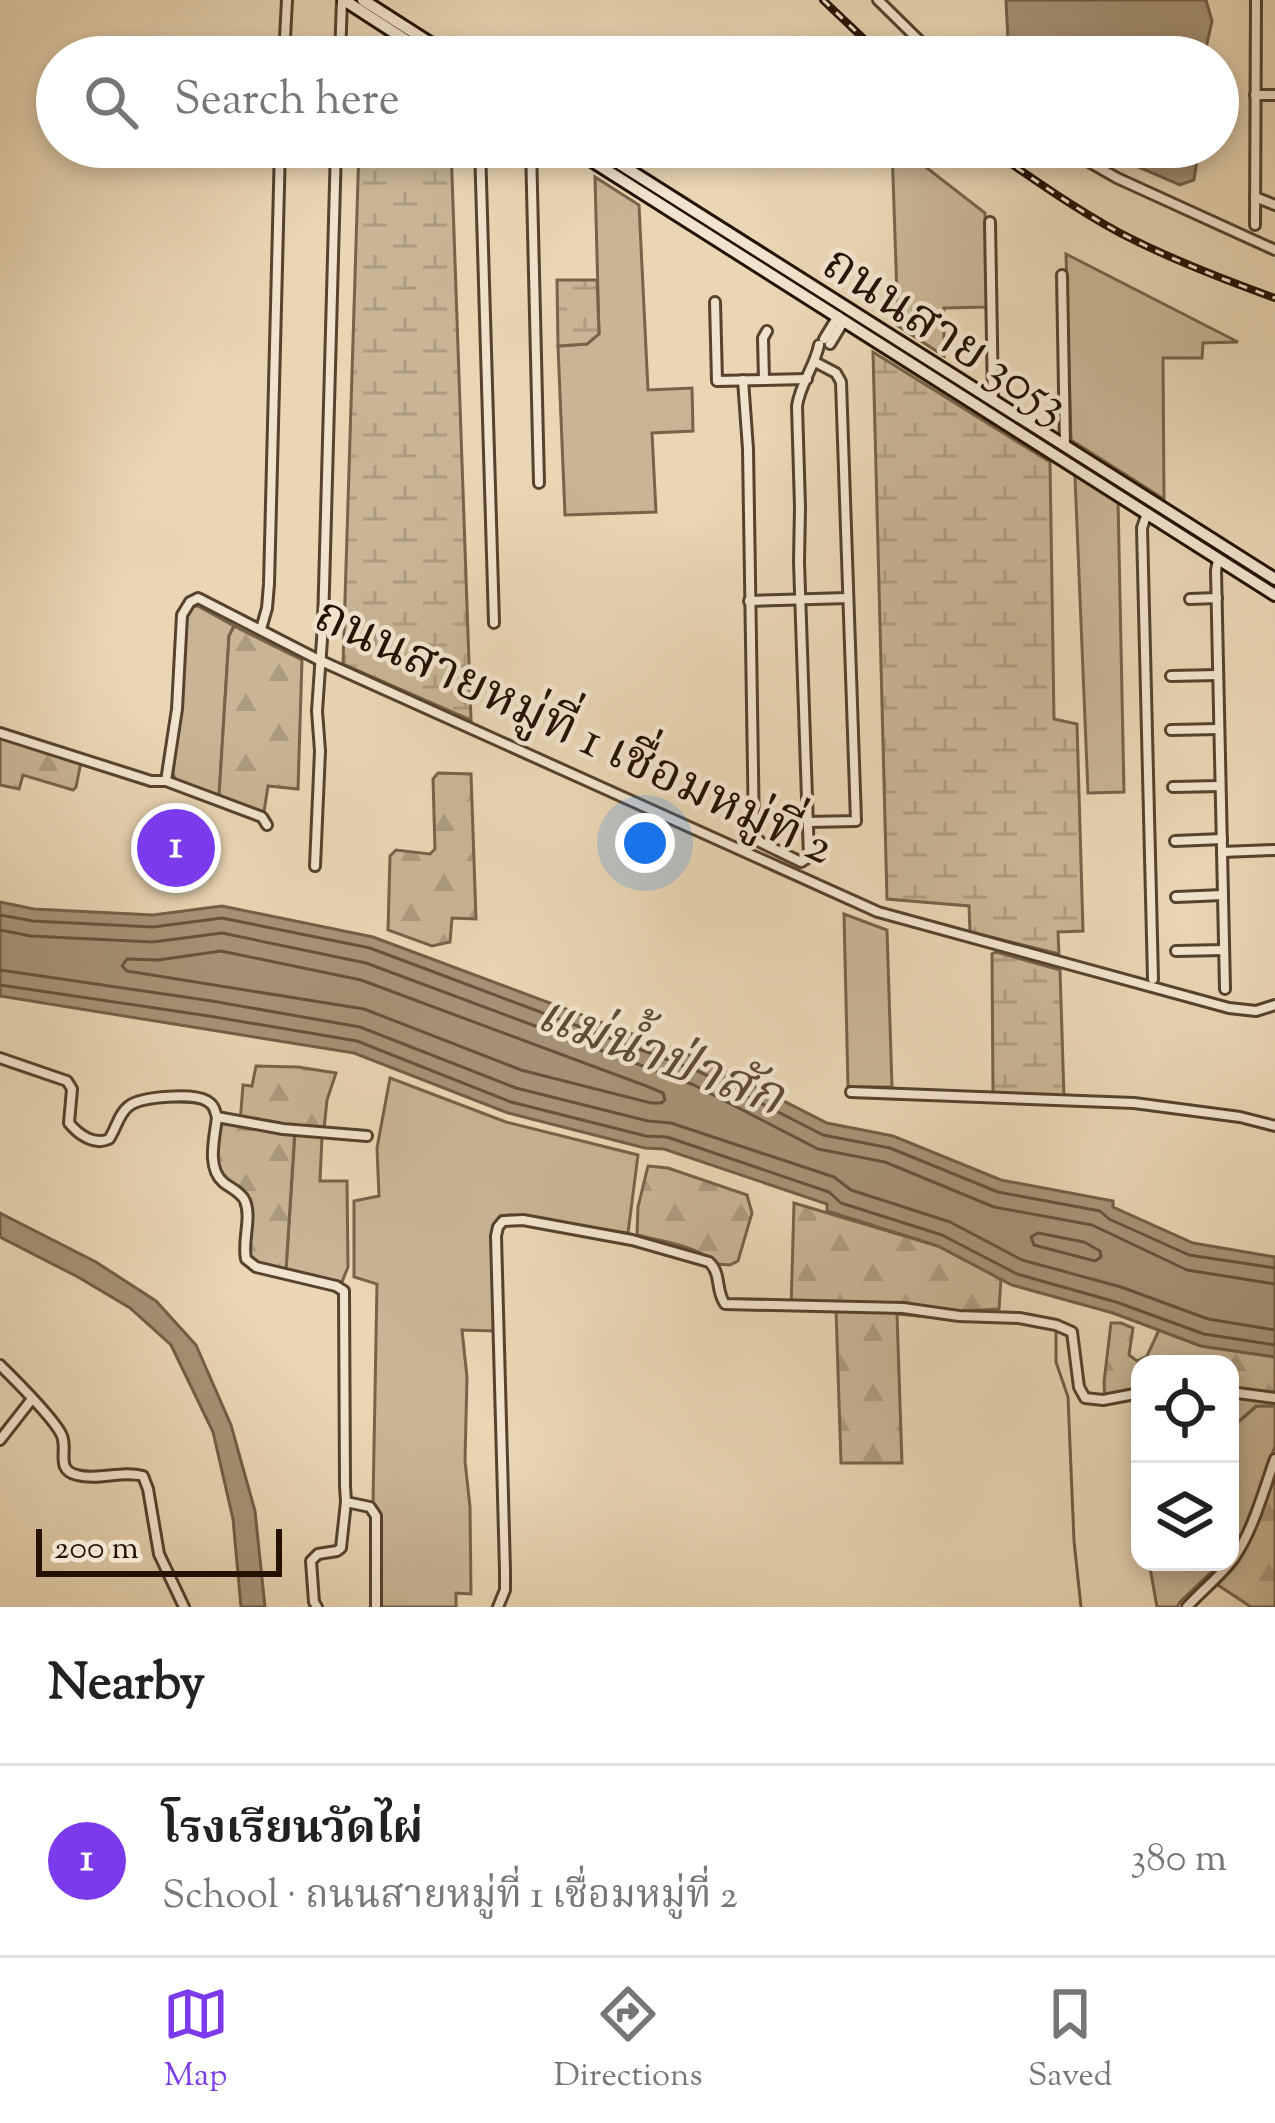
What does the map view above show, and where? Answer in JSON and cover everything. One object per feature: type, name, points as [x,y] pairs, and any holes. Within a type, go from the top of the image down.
[{"type":"main road","points":[[343,0],[399,36]]},
{"type":"main road","points":[[363,0],[419,36]]},
{"type":"main road","name":"ถนนสาย 3053","points":[[602,168],[717,246],[842,318],[1275,594]]},
{"type":"main road","name":"ถนนสาย 3053","points":[[629,168],[1275,580]]},
{"type":"main road","points":[[627,184],[634,171]]},
{"type":"street","points":[[285,36],[287,0]]},
{"type":"street","points":[[341,36],[343,0]]},
{"type":"street","points":[[878,0],[915,36]]},
{"type":"street","points":[[1256,0],[1256,225]]},
{"type":"street","points":[[1256,95],[1275,95]]},
{"type":"street","points":[[261,629],[269,584],[279,168]]},
{"type":"street","points":[[315,866],[335,168]]},
{"type":"street","points":[[481,168],[494,623]]},
{"type":"street","points":[[532,168],[539,483]]},
{"type":"street","points":[[1100,168],[1275,250]]},
{"type":"street","points":[[1256,197],[1275,206]]},
{"type":"street","points":[[990,222],[993,401]]},
{"type":"street","points":[[1062,275],[1065,447]]},
{"type":"street","points":[[715,302],[717,381],[807,379]]},
{"type":"street","points":[[743,380],[755,839],[801,862],[809,857],[797,406],[822,349],[842,318]]},
{"type":"street","points":[[764,380],[767,331]]},
{"type":"street","points":[[808,822],[856,821],[841,382],[822,349]]},
{"type":"street","points":[[1147,513],[1142,528],[1153,979]]},
{"type":"street","points":[[1218,559],[1225,988]]},
{"type":"street","points":[[1275,594],[1275,611]]},
{"type":"street","name":"ถนนสายหมู่ที่ 1 เชื่อมหมู่ที่ 2","points":[[166,781],[177,709],[182,615],[198,598],[319,660],[878,912],[1229,1008],[1256,1010],[1275,1005]]},
{"type":"street","points":[[749,601],[848,598]]},
{"type":"street","points":[[1190,598],[1216,598]]},
{"type":"street","points":[[1171,676],[1218,675]]},
{"type":"street","points":[[1172,730],[1219,729]]},
{"type":"street","points":[[0,733],[151,782],[166,781],[262,817],[266,825]]},
{"type":"street","points":[[1173,787],[1220,786]]},
{"type":"street","points":[[1175,841],[1222,839]]},
{"type":"street","points":[[1222,852],[1275,850]]},
{"type":"street","points":[[1176,896],[1223,895]]},
{"type":"street","points":[[1176,951],[1224,950]]},
{"type":"street","points":[[0,1058],[69,1082],[69,1123],[82,1136],[98,1142],[109,1139],[128,1106],[141,1100],[201,1098],[211,1104],[217,1117],[214,1170],[247,1206],[245,1259],[256,1267],[344,1291],[346,1502],[341,1548],[318,1554],[311,1561],[317,1607]]},
{"type":"street","points":[[850,1092],[1134,1102],[1275,1126]]},
{"type":"street","points":[[217,1117],[367,1136]]},
{"type":"street","points":[[498,1607],[505,1590],[505,1571],[496,1236],[503,1221],[523,1220],[632,1240],[710,1262],[725,1304],[903,1308],[1056,1325],[1072,1332],[1085,1398],[1131,1395]]},
{"type":"street","points":[[0,1365],[62,1436],[66,1469],[74,1475],[143,1477],[163,1567],[184,1607]]},
{"type":"street","points":[[1239,1393],[1275,1398]]},
{"type":"street","points":[[0,1440],[33,1399]]},
{"type":"street","points":[[1187,1607],[1235,1555],[1251,1528],[1275,1459]]},
{"type":"street","points":[[346,1502],[370,1507],[376,1516],[376,1607]]},
{"type":"green space","points":[[358,168],[452,168],[471,720],[343,664]]},
{"type":"green space","points":[[893,168],[927,168],[985,213],[987,307],[944,308],[944,356],[898,326]]},
{"type":"green space","points":[[595,177],[639,205],[648,390],[692,388],[693,431],[652,433],[656,512],[565,515],[558,346],[587,344],[599,333]]},
{"type":"green space","points":[[1066,254],[1238,342],[1203,343],[1202,358],[1163,358],[1164,499],[1071,440]]},
{"type":"green space","points":[[557,280],[597,280],[599,334],[587,344],[558,346]]},
{"type":"green space","points":[[873,352],[1050,462],[1054,719],[1077,724],[1083,931],[1058,932],[1059,954],[970,932],[969,906],[887,899]]},
{"type":"green space","points":[[1079,474],[1118,500],[1124,792],[1088,793],[1075,477]]},
{"type":"green space","points":[[198,606],[234,626],[229,636],[219,796],[175,779],[173,773],[187,617],[191,607]]},
{"type":"green space","points":[[234,626],[302,660],[298,789],[268,786],[264,812],[219,796],[229,636]]},
{"type":"green space","points":[[0,736],[81,762],[76,787],[23,775],[19,789],[0,785]]},
{"type":"green space","points":[[438,773],[471,774],[476,919],[452,918],[450,942],[432,946],[388,930],[390,856],[396,850],[430,854],[435,849],[433,779]]},
{"type":"green space","points":[[159,812],[196,817],[188,873],[151,868]]},
{"type":"green space","points":[[844,914],[887,930],[892,1087],[848,1087]]},
{"type":"green space","points":[[992,954],[1060,970],[1064,1097],[993,1093]]},
{"type":"green space","points":[[256,1066],[336,1073],[324,1129],[295,1127],[286,1270],[251,1258],[247,1246],[250,1202],[224,1176],[218,1161],[220,1120],[240,1123],[243,1085],[252,1086]]},
{"type":"green space","points":[[390,1078],[506,1122],[638,1155],[628,1233],[511,1215],[500,1216],[494,1225],[494,1331],[462,1330],[471,1594],[456,1593],[456,1607],[379,1607],[379,1518],[373,1503],[377,1284],[354,1277],[354,1201],[379,1196],[377,1148]]},
{"type":"green space","points":[[295,1133],[322,1136],[320,1181],[347,1181],[348,1267],[342,1282],[286,1270]]},
{"type":"green space","points":[[648,1166],[668,1168],[747,1195],[752,1213],[738,1261],[717,1264],[690,1248],[637,1235]]},
{"type":"green space","points":[[794,1203],[938,1246],[1001,1279],[999,1309],[962,1311],[960,1320],[897,1314],[902,1463],[841,1463],[836,1310],[791,1309]]},
{"type":"green space","points":[[1111,1323],[1121,1323],[1133,1328],[1131,1400],[1105,1404]]},
{"type":"green space","points":[[1159,1330],[1201,1346],[1275,1357],[1275,1406],[1256,1406],[1239,1421],[1239,1355],[1147,1355]]},
{"type":"green space","points":[[1257,1406],[1275,1406],[1275,1446],[1239,1539],[1239,1463],[1239,1421]]},
{"type":"green space","points":[[1275,1466],[1275,1607],[1251,1607],[1218,1585],[1224,1571],[1239,1571],[1239,1550]]},
{"type":"green space","points":[[1151,1571],[1213,1571],[1177,1607],[1157,1607]]},
{"type":"water","points":[[1006,0],[1206,0],[1212,21],[1209,36],[1008,36]]},
{"type":"water","points":[[1141,168],[1196,168],[1194,180],[1180,185]]},
{"type":"water","name":"แม่น้ำป่าสัก","points":[[0,902],[34,909],[153,915],[222,906],[373,937],[705,1061],[827,1123],[893,1136],[1001,1180],[1113,1201],[1113,1207],[1193,1243],[1275,1257],[1275,1357],[1201,1346],[1113,1313],[1012,1285],[938,1246],[827,1211],[827,1204],[664,1149],[508,1113],[354,1053],[0,996]]},
{"type":"water","points":[[0,1213],[96,1262],[156,1301],[196,1345],[231,1425],[255,1511],[265,1607],[241,1607],[233,1519],[213,1432],[171,1345],[130,1308],[0,1237]]},
{"type":"waterway","points":[[1056,1332],[1056,1362],[1068,1397],[1081,1607]]},
{"type":"railway","points":[[823,0],[861,36]]},
{"type":"railway","points":[[1018,168],[1120,233],[1275,298]]},
{"type":"place","name":"โรงเรียนวัดไผ่","points":[[176,848]]}]
